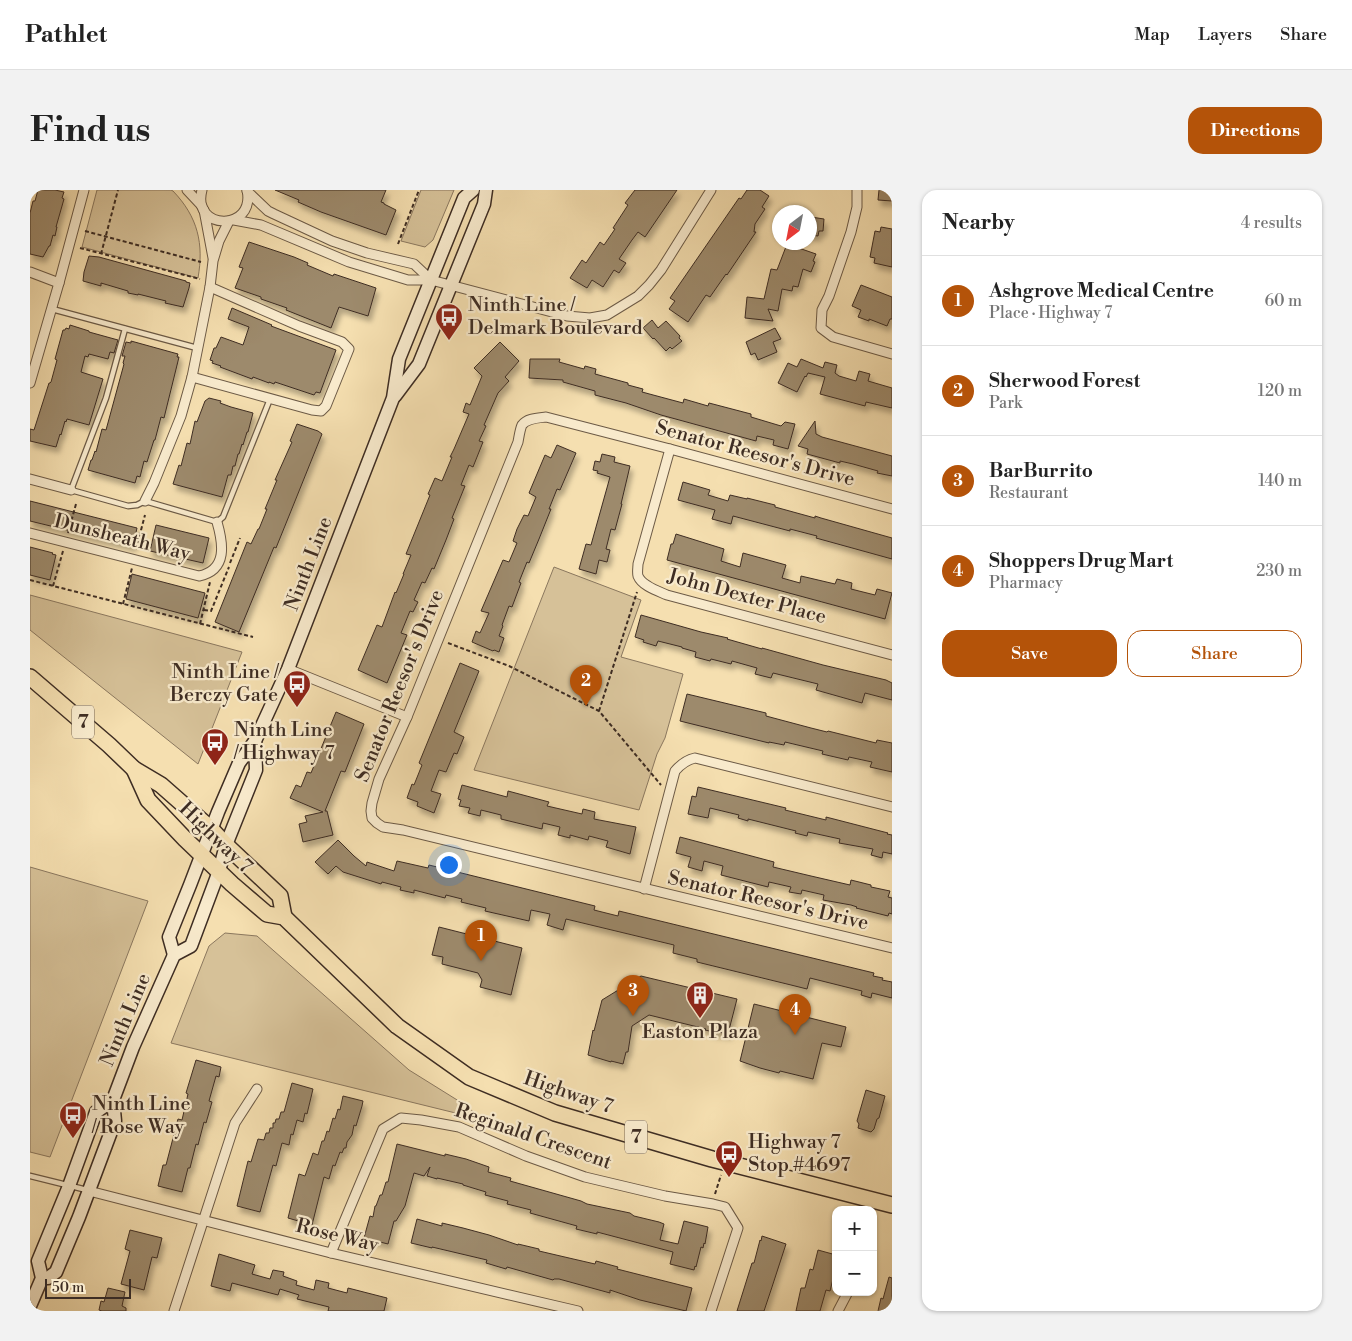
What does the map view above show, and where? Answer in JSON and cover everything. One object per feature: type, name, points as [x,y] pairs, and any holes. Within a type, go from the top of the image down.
[{"type":"main road","name":"Ninth Line","points":[[174,956],[169,937],[211,829],[239,763],[255,741],[288,668],[393,398],[399,359],[464,198],[473,190]]},
{"type":"main road","name":"Ninth Line","points":[[393,398],[419,364],[484,204],[486,190]]},
{"type":"main road","name":"Highway 7","points":[[30,677],[109,745],[134,770],[161,785],[211,829],[280,896],[284,917]]},
{"type":"main road","name":"Ninth Line","points":[[42,1278],[48,1278],[56,1272],[79,1217],[115,1121],[113,1100],[133,1047],[174,956],[191,946],[219,871],[226,845],[256,770],[255,741]]},
{"type":"main road","name":"Highway 7","points":[[134,770],[148,800],[219,871],[267,914],[284,917],[397,1026],[470,1077],[555,1113],[712,1159],[892,1205]]},
{"type":"main road","name":"Ninth Line","points":[[30,1306],[42,1278],[38,1261],[69,1186],[96,1112],[113,1100]]},
{"type":"street","points":[[30,383],[84,190]]},
{"type":"street","points":[[187,190],[208,216],[214,219],[261,225],[349,262],[408,280],[431,280],[567,316],[590,318],[607,315],[638,296],[649,285],[661,270],[711,190]]},
{"type":"street","points":[[202,190],[200,199],[213,261]]},
{"type":"street","points":[[247,190],[268,211],[274,214],[332,241],[367,253],[414,264],[431,280]]},
{"type":"street","points":[[145,501],[181,416],[192,377],[210,287],[213,261],[219,241],[232,220],[240,216],[244,211],[248,198],[247,190]]},
{"type":"street","points":[[857,190],[857,207],[851,232],[829,296],[822,310],[821,328],[833,337],[892,354]]},
{"type":"street","points":[[30,272],[59,283]]},
{"type":"street","points":[[192,377],[321,411],[326,406],[349,349],[342,342],[299,326],[210,287]]},
{"type":"street","name":"Senator Reesor's Drive","points":[[892,509],[546,417],[527,421],[522,426],[518,442],[407,717],[379,779],[371,811],[372,818],[383,827],[403,830],[892,948]]},
{"type":"street","name":"John Dexter Place","points":[[670,449],[638,564],[638,576],[641,580],[650,588],[666,595],[892,655]]},
{"type":"street","points":[[30,479],[72,490]]},
{"type":"street","name":"Dunsheath Way","points":[[30,533],[199,576],[211,572],[217,566],[221,557],[223,546],[216,522]]},
{"type":"street","points":[[288,668],[407,717]]},
{"type":"street","points":[[644,889],[674,771],[688,759],[696,758],[892,807]]},
{"type":"street","points":[[174,1311],[235,1123],[257,1089]]},
{"type":"street","name":"Reginald Crescent","points":[[331,1254],[383,1129],[401,1118],[421,1120],[458,1127],[526,1156],[585,1177],[665,1196],[724,1207],[738,1228],[711,1311]]},
{"type":"street","name":"Rose Way","points":[[89,1191],[331,1254],[578,1311]]},
{"type":"street","points":[[838,1311],[846,1296]]},
{"type":"lane","points":[[52,309],[197,348]]},
{"type":"lane","points":[[125,330],[106,398],[72,490],[128,506],[137,505],[145,501],[216,522],[223,517],[270,398]]},
{"type":"lane","points":[[30,1176],[89,1191]]},
{"type":"path","points":[[101,254],[118,190]]},
{"type":"path","points":[[398,244],[419,190]]},
{"type":"path","points":[[84,231],[202,262]]},
{"type":"path","points":[[80,248],[200,280]]},
{"type":"path","points":[[67,536],[76,504]]},
{"type":"path","points":[[135,553],[145,515]]},
{"type":"path","points":[[204,610],[211,611],[240,538]]},
{"type":"path","points":[[53,586],[63,548]]},
{"type":"path","points":[[122,604],[132,566]]},
{"type":"path","points":[[30,580],[253,637]]},
{"type":"path","points":[[599,711],[641,580]]},
{"type":"path","points":[[200,624],[210,581]]},
{"type":"path","points":[[438,639],[509,666],[599,711],[669,794]]},
{"type":"path","points":[[713,1204],[722,1174]]},
{"type":"shaded area","points":[[97,190],[173,191],[188,211],[197,232],[200,254],[198,278],[82,247]]},
{"type":"shaded area","points":[[421,190],[454,190],[433,240],[425,247],[401,241]]},
{"type":"shaded area","points":[[554,567],[641,600],[621,657],[683,674],[665,738],[657,754],[639,810],[474,770]]},
{"type":"shaded area","points":[[30,595],[242,652],[198,764],[30,630]]},
{"type":"shaded area","points":[[30,867],[148,901],[50,1157],[30,1152]]},
{"type":"shaded area","points":[[225,933],[257,936],[409,1070],[462,1103],[484,1120],[171,1043],[209,946]]},
{"type":"building","points":[[38,190],[64,192],[55,236],[53,235],[50,246],[43,257],[30,254],[30,213]]},
{"type":"building","points":[[275,190],[386,190],[381,202],[396,210],[386,235],[321,212]]},
{"type":"building","points":[[635,190],[677,190],[645,237],[638,232],[619,259],[626,263],[619,273],[614,270],[603,287],[592,280],[587,288],[570,278],[582,260],[586,263],[600,242],[604,245],[628,205],[625,203]]},
{"type":"building","points":[[747,190],[760,190],[769,196],[762,207],[765,209],[755,224],[754,232],[756,232],[727,275],[710,297],[706,295],[688,322],[669,309],[675,301],[670,298],[739,198],[741,199]]},
{"type":"building","points":[[879,190],[892,190],[892,201],[878,200]]},
{"type":"building","points":[[817,218],[824,219],[823,231],[819,231],[818,236]]},
{"type":"building","points":[[881,227],[892,229],[892,267],[874,263],[875,258],[870,257],[875,231],[880,232]]},
{"type":"building","points":[[249,242],[294,257],[333,276],[334,274],[376,288],[368,316],[339,307],[331,328],[286,310],[287,308],[261,299],[261,297],[235,288],[243,268],[239,267]]},
{"type":"building","points":[[785,250],[804,250],[816,254],[811,272],[803,269],[798,287],[793,286],[792,291],[782,289],[778,311],[768,309],[773,321],[745,318],[747,297],[764,299],[771,269],[777,270]]},
{"type":"building","points":[[89,256],[99,257],[190,283],[183,307],[165,303],[166,301],[128,293],[128,291],[101,283],[101,286],[83,281]]},
{"type":"building","points":[[861,285],[892,297],[892,319],[890,319],[887,326],[858,317],[861,310],[852,306]]},
{"type":"building","points":[[232,308],[271,326],[336,350],[320,393],[316,392],[314,395],[275,382],[274,384],[269,383],[253,377],[252,379],[212,363],[213,361],[210,360],[214,348],[216,348],[221,337],[243,345],[249,327],[228,319]]},
{"type":"building","points":[[652,320],[658,328],[666,321],[680,336],[679,338],[682,341],[666,351],[643,328]]},
{"type":"building","points":[[70,325],[118,340],[114,353],[110,352],[108,359],[89,354],[88,357],[85,356],[81,372],[103,379],[89,425],[67,419],[56,447],[30,441],[30,429],[34,430],[49,383],[51,382],[63,330],[69,329]]},
{"type":"building","points":[[775,328],[781,339],[773,342],[777,352],[758,360],[755,353],[751,355],[746,342]]},
{"type":"building","points":[[131,341],[178,354],[177,357],[179,357],[164,418],[161,417],[147,462],[144,461],[140,477],[137,476],[135,483],[88,470],[96,452],[102,429],[106,430],[124,364],[125,356],[122,356],[126,342],[131,343]]},
{"type":"building","points":[[500,342],[519,361],[505,377],[509,381],[498,393],[484,425],[486,426],[479,441],[483,442],[473,467],[469,465],[461,485],[465,486],[434,569],[432,568],[425,583],[422,582],[414,600],[418,602],[413,612],[410,611],[401,633],[407,635],[387,683],[358,670],[377,625],[382,627],[404,574],[411,555],[406,554],[430,495],[428,494],[435,478],[442,481],[452,457],[450,457],[469,414],[463,412],[466,403],[470,405],[482,376],[474,368]]},
{"type":"building","points":[[530,359],[560,359],[559,362],[584,369],[585,366],[596,369],[595,374],[628,383],[628,385],[643,389],[642,392],[683,403],[684,399],[708,406],[709,403],[751,414],[751,417],[781,426],[785,422],[795,424],[788,449],[773,445],[774,440],[757,436],[756,441],[595,395],[595,391],[563,382],[563,380],[529,378]]},
{"type":"building","points":[[801,359],[823,368],[825,362],[837,365],[835,373],[856,381],[859,371],[870,374],[868,381],[892,388],[892,408],[866,402],[865,406],[820,394],[825,377],[808,373],[797,392],[778,383],[788,363],[797,367]]},
{"type":"building","points":[[209,398],[253,413],[235,466],[233,466],[231,475],[228,475],[222,497],[173,484],[179,465],[181,466],[187,443],[190,444],[195,421],[197,422],[205,401]]},
{"type":"building","points":[[815,421],[816,434],[822,437],[892,456],[892,476],[877,473],[878,471],[853,464],[840,461],[840,463],[807,454],[808,449],[798,446]]},
{"type":"building","points":[[297,424],[322,434],[276,548],[274,547],[239,632],[215,622],[247,542],[251,544],[259,529],[277,480],[275,480],[292,442],[290,441]]},
{"type":"building","points":[[557,445],[576,453],[560,490],[557,489],[539,539],[519,582],[521,583],[512,607],[509,606],[499,636],[504,638],[499,652],[493,651],[472,642],[476,631],[480,633],[489,613],[481,611],[503,560],[509,562],[517,543],[513,541],[517,529],[524,515],[528,516],[536,497],[529,493],[545,455],[551,458]]},
{"type":"building","points":[[602,454],[615,457],[614,462],[630,466],[615,530],[611,529],[606,549],[610,550],[607,562],[599,560],[596,574],[579,569],[586,544],[591,545],[610,477],[593,470],[595,461],[600,462]]},
{"type":"building","points":[[683,482],[710,490],[708,495],[728,501],[730,495],[747,498],[892,538],[892,559],[816,538],[817,536],[733,516],[731,524],[712,519],[715,510],[678,500]]},
{"type":"building","points":[[30,501],[137,528],[133,546],[30,521]]},
{"type":"building","points":[[156,525],[209,538],[203,563],[150,551]]},
{"type":"building","points":[[676,534],[724,549],[721,561],[740,567],[743,553],[786,565],[782,578],[800,583],[801,576],[835,584],[837,579],[852,583],[851,589],[875,595],[877,589],[892,593],[885,619],[667,560]]},
{"type":"building","points":[[30,547],[56,555],[50,580],[30,575]]},
{"type":"building","points":[[132,574],[205,593],[198,618],[126,599]]},
{"type":"building","points":[[641,615],[762,649],[886,680],[892,683],[892,700],[865,693],[862,703],[816,690],[818,684],[773,673],[771,678],[755,674],[757,668],[732,661],[731,664],[695,657],[696,652],[658,641],[656,646],[643,642],[644,640],[635,637]]},
{"type":"building","points":[[460,663],[479,671],[454,732],[464,737],[457,754],[454,753],[446,772],[439,770],[431,791],[441,794],[434,813],[417,806],[418,802],[407,798],[422,765],[419,763]]},
{"type":"building","points":[[687,694],[766,713],[766,716],[827,732],[876,743],[877,740],[892,743],[892,772],[870,767],[872,762],[849,757],[848,760],[822,754],[823,751],[785,742],[784,745],[769,743],[680,721]]},
{"type":"building","points":[[336,712],[364,724],[345,772],[341,771],[325,811],[327,811],[333,835],[303,842],[299,824],[307,822],[305,816],[323,812],[290,798],[296,785],[301,787],[307,772],[311,773]]},
{"type":"building","points":[[462,785],[507,797],[508,791],[549,802],[547,806],[582,814],[583,809],[595,812],[594,819],[636,827],[630,854],[606,847],[608,841],[589,836],[588,840],[570,835],[570,838],[558,835],[560,827],[543,823],[542,829],[501,819],[501,815],[481,810],[480,816],[468,813],[470,808],[459,806],[461,800],[458,799]]},
{"type":"building","points":[[698,787],[786,808],[785,810],[826,820],[826,817],[888,833],[892,835],[892,854],[883,852],[882,858],[871,855],[873,849],[839,843],[840,839],[808,832],[807,836],[795,833],[796,831],[748,819],[748,821],[738,818],[739,815],[710,808],[708,818],[688,814],[692,796],[696,797]]},
{"type":"building","points":[[680,837],[774,862],[773,867],[850,885],[851,880],[890,891],[888,897],[892,898],[892,914],[889,913],[888,916],[851,905],[823,900],[824,895],[802,890],[801,894],[789,892],[791,887],[769,882],[768,887],[721,875],[723,866],[704,861],[702,871],[688,867],[691,857],[676,853]]},
{"type":"building","points":[[338,840],[366,866],[367,862],[394,871],[397,861],[428,868],[429,865],[595,906],[594,910],[618,916],[619,911],[874,973],[873,976],[892,982],[892,998],[872,993],[871,998],[861,995],[862,991],[810,978],[807,989],[697,962],[697,959],[673,953],[674,945],[566,919],[563,930],[547,925],[550,914],[531,910],[529,921],[485,911],[486,908],[461,902],[462,899],[446,895],[445,898],[414,890],[414,893],[400,890],[401,887],[382,882],[381,884],[343,872],[336,866],[328,874],[315,862]]},
{"type":"building","points":[[439,927],[522,948],[511,995],[480,987],[482,980],[478,973],[442,964],[443,957],[432,955]]},
{"type":"building","name":"Easton Plaza","points":[[641,976],[737,999],[728,1034],[649,1015],[632,1026],[628,1052],[626,1052],[623,1064],[588,1055],[602,1000]]},
{"type":"building","points":[[754,1004],[846,1027],[841,1047],[822,1043],[813,1079],[780,1071],[779,1073],[740,1061]]},
{"type":"building","points":[[196,1060],[221,1067],[219,1077],[216,1076],[209,1101],[212,1102],[206,1123],[204,1122],[198,1145],[196,1144],[182,1192],[158,1186],[163,1165],[166,1165],[178,1119],[182,1120],[188,1094],[186,1093]]},
{"type":"building","points":[[292,1083],[313,1089],[307,1114],[305,1113],[303,1122],[297,1120],[289,1145],[282,1143],[276,1166],[273,1165],[260,1212],[237,1206],[248,1161],[251,1162],[258,1139],[264,1140],[266,1133],[269,1133],[270,1128],[273,1128],[273,1123],[275,1123],[276,1119],[279,1119],[281,1112],[284,1112]]},
{"type":"building","points":[[866,1090],[885,1096],[879,1118],[871,1132],[858,1128],[859,1124],[857,1121]]},
{"type":"building","points":[[343,1096],[363,1101],[362,1106],[356,1126],[354,1125],[346,1148],[344,1148],[342,1153],[340,1152],[335,1166],[333,1165],[329,1179],[324,1177],[312,1225],[288,1218],[299,1174],[305,1176],[313,1153],[318,1155],[322,1141],[324,1141],[327,1131],[329,1132],[333,1118],[335,1119],[338,1109],[340,1110]]},
{"type":"building","points":[[397,1144],[445,1156],[445,1154],[466,1159],[489,1167],[488,1172],[511,1178],[510,1181],[587,1204],[630,1213],[634,1216],[659,1222],[664,1224],[660,1240],[678,1244],[684,1221],[708,1227],[705,1244],[703,1248],[701,1247],[694,1270],[670,1264],[673,1252],[597,1232],[597,1234],[576,1229],[577,1226],[530,1213],[531,1210],[507,1204],[508,1201],[485,1195],[486,1192],[463,1184],[427,1176],[430,1167],[424,1176],[414,1173],[405,1206],[396,1221],[394,1221],[388,1244],[364,1238],[370,1216],[373,1217],[375,1206],[380,1195],[382,1195],[386,1182],[388,1182]]},
{"type":"building","points":[[417,1219],[442,1226],[442,1223],[463,1228],[518,1245],[539,1249],[539,1251],[595,1264],[596,1261],[618,1267],[617,1269],[692,1288],[686,1311],[640,1300],[610,1290],[610,1293],[507,1267],[506,1269],[486,1263],[487,1260],[411,1243]]},
{"type":"building","points":[[130,1230],[162,1238],[157,1258],[152,1257],[144,1290],[121,1284],[130,1251],[125,1249]]},
{"type":"building","points":[[762,1236],[786,1244],[764,1311],[737,1311],[752,1263],[754,1263]]},
{"type":"building","points":[[818,1250],[832,1254],[832,1283],[830,1291],[826,1290],[820,1311],[796,1311],[801,1288],[805,1288],[810,1269],[813,1270]]},
{"type":"building","points":[[219,1254],[255,1265],[252,1274],[270,1279],[273,1270],[284,1272],[283,1276],[297,1281],[296,1285],[314,1290],[316,1280],[329,1283],[328,1288],[347,1293],[348,1288],[387,1298],[384,1311],[328,1311],[329,1307],[297,1299],[299,1295],[280,1289],[278,1295],[232,1283],[230,1291],[211,1286]]},
{"type":"building","points":[[889,1277],[892,1278],[892,1311],[878,1311],[881,1298],[883,1299]]},
{"type":"building","points":[[108,1288],[125,1292],[122,1306],[126,1308],[126,1311],[99,1310],[101,1301],[104,1302]]},
{"type":"place","name":"Ninth Line / Delmark Boulevard","points":[[449,341]]},
{"type":"place","name":"Sherwood Forest","points":[[586,706]]},
{"type":"place","name":"Ninth Line / Berczy Gate","points":[[297,708]]},
{"type":"place","name":"Ninth Line / Highway 7","points":[[215,766]]},
{"type":"place","name":"Ashgrove Medical Centre","points":[[481,961]]},
{"type":"place","name":"BarBurrito","points":[[633,1016]]},
{"type":"place","name":"Easton Plaza","points":[[700,1019]]},
{"type":"place","name":"Shoppers Drug Mart","points":[[795,1035]]},
{"type":"place","name":"Ninth Line / Rose Way","points":[[73,1139]]},
{"type":"place","name":"Highway 7 Stop #4697","points":[[729,1178]]}]
